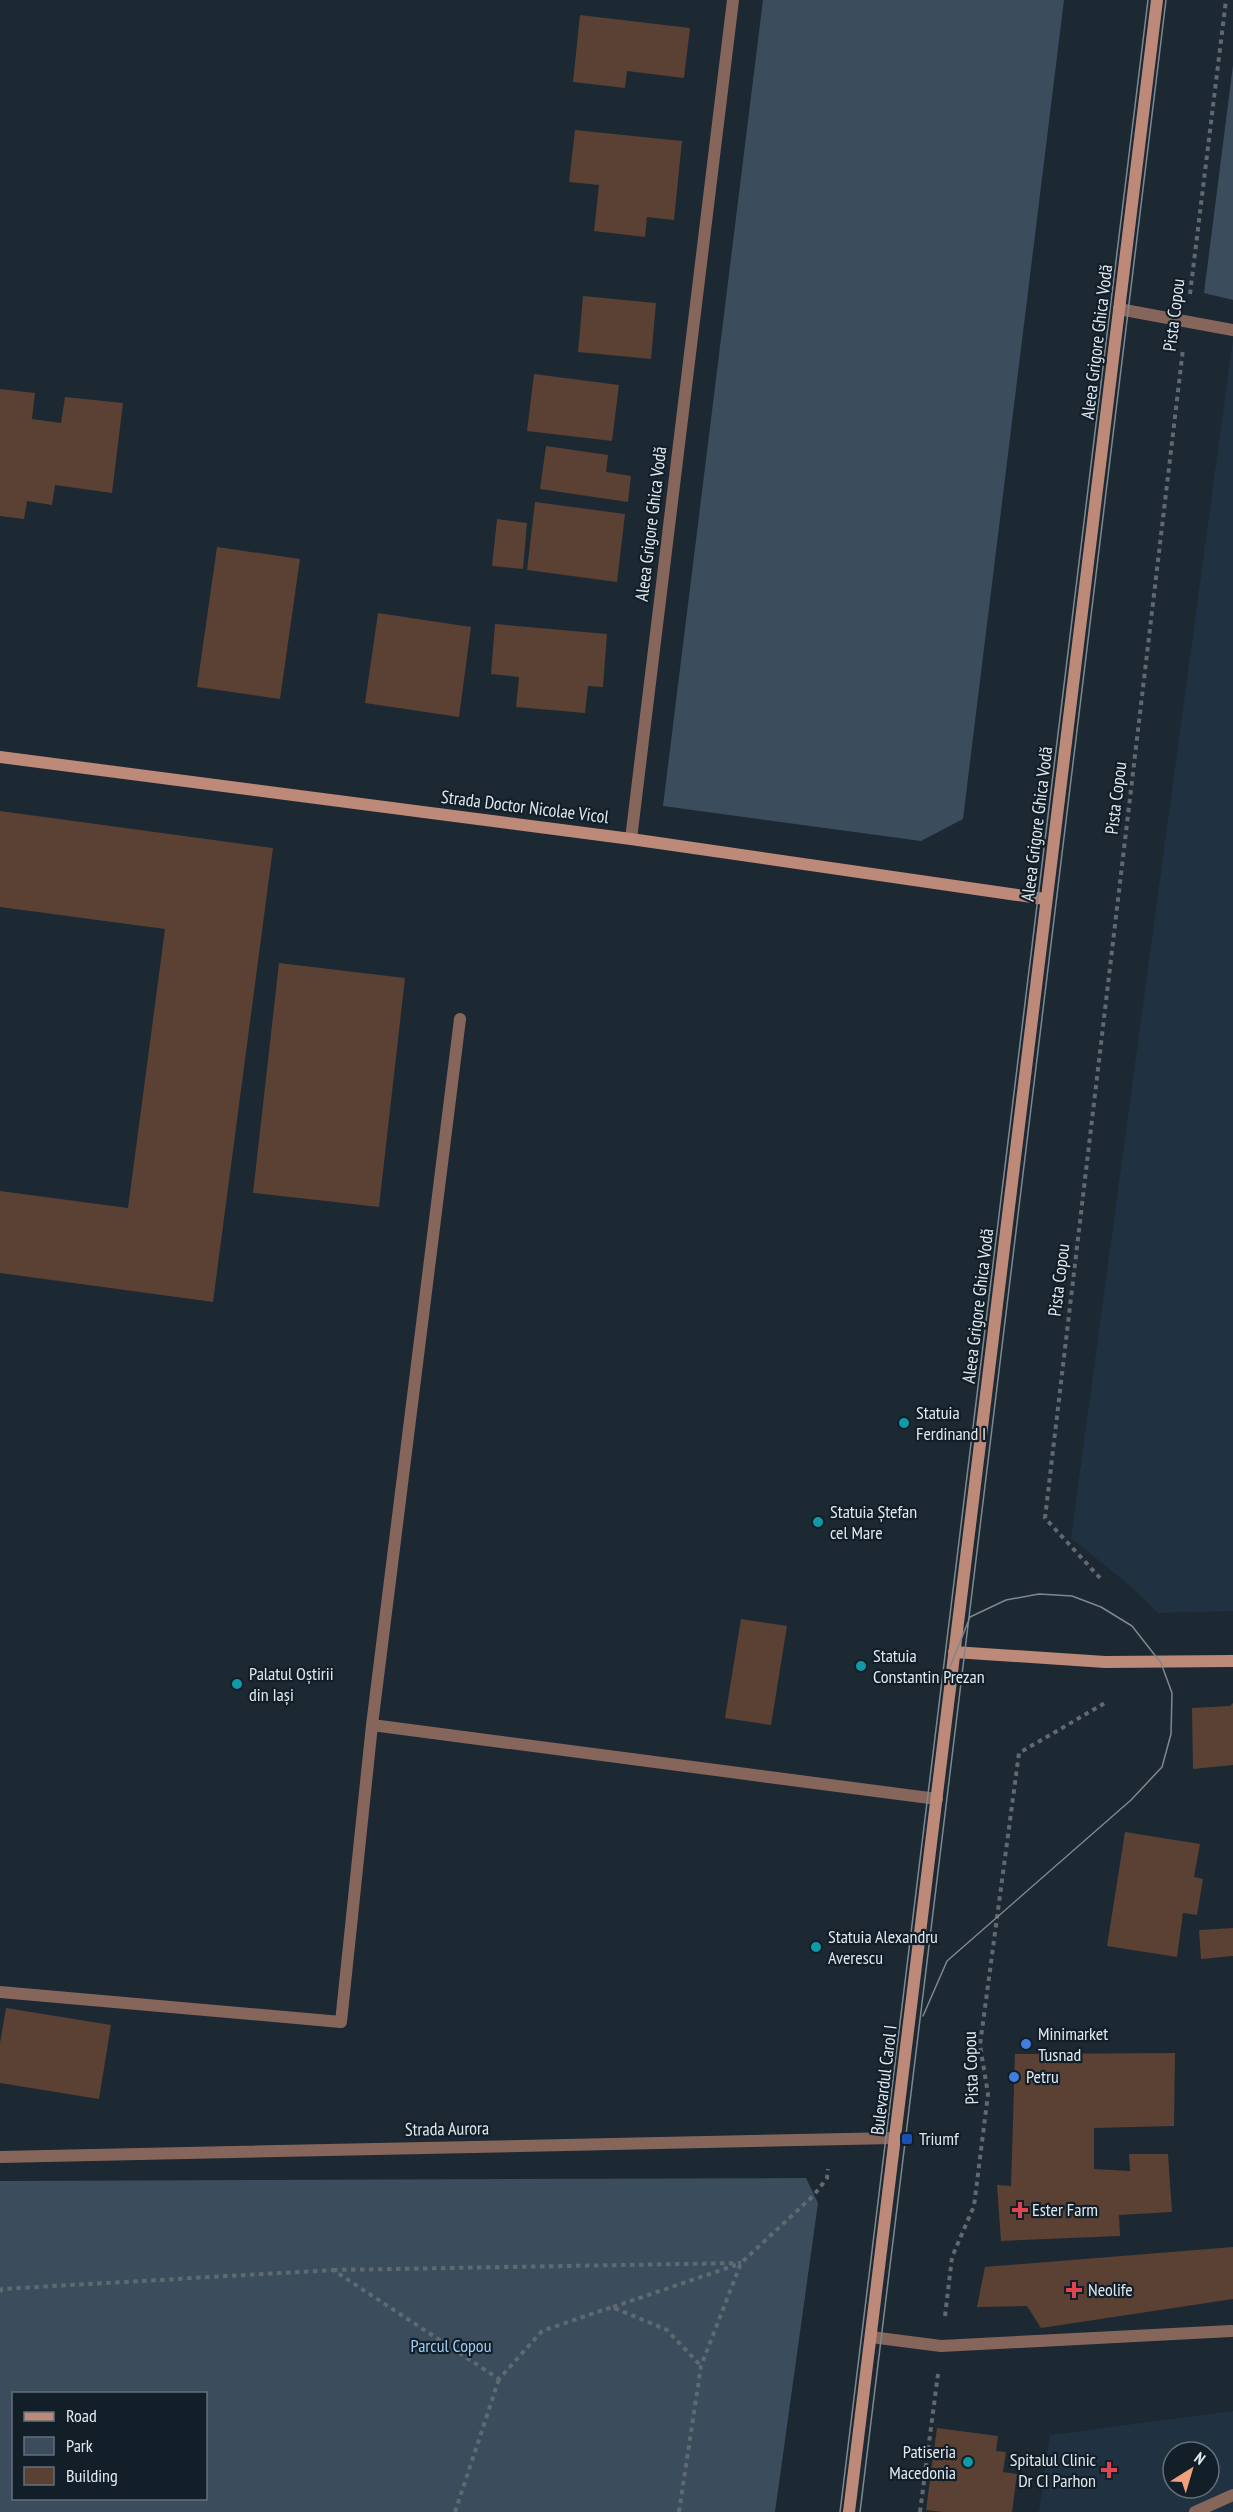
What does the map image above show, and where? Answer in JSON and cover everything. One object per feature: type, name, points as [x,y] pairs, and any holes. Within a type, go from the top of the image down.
[{"type":"main road","name":"Aleea Grigore Ghica Vodă","points":[[954,1652],[1157,0]]},
{"type":"main road","name":"Strada Doctor Nicolae Vicol","points":[[0,757],[631,839],[1045,899]]},
{"type":"main road","points":[[954,1652],[1105,1662],[1233,1661]]},
{"type":"main road","name":"Bulevardul Carol I","points":[[849,2512],[954,1652]]},
{"type":"street","name":"Aleea Grigore Ghica Vodă","points":[[631,839],[733,0]]},
{"type":"street","points":[[1119,309],[1233,330]]},
{"type":"street","points":[[0,1992],[341,2022],[372,1725],[460,1019]]},
{"type":"street","points":[[372,1725],[937,1799]]},
{"type":"street","name":"Strada Aurora","points":[[0,2157],[895,2138]]},
{"type":"street","points":[[871,2337],[941,2346],[1231,2331]]},
{"type":"street","points":[[1195,2512],[1233,2495]]},
{"type":"path","name":"Pista Copou","points":[[1100,1578],[1046,1518],[1226,0]]},
{"type":"path","name":"Pista Copou","points":[[920,2512],[952,2257],[974,2206],[976,2195],[988,2094],[980,2045],[1019,1753],[1105,1703]]},
{"type":"path","points":[[455,2512],[499,2379],[542,2331],[741,2263],[814,2195],[827,2178],[830,2138]]},
{"type":"path","points":[[0,2292],[2,2289],[333,2271],[741,2263]]},
{"type":"path","points":[[679,2512],[701,2366],[741,2263]]},
{"type":"path","points":[[333,2271],[499,2379]]},
{"type":"path","points":[[612,2307],[667,2330],[701,2366]]},
{"type":"shaded area","points":[[1233,339],[1233,1611],[1158,1613],[1127,1583],[1071,1538]]},
{"type":"shaded area","name":"Spitalul Clinic Dr CI Parhon","points":[[1233,2411],[1233,2512],[1039,2512],[1050,2435]]},
{"type":"green space","points":[[763,0],[1064,0],[963,819],[921,841],[663,806]]},
{"type":"green space","points":[[1233,65],[1233,300],[1204,293]]},
{"type":"green space","name":"Parcul Copou","points":[[806,2178],[818,2203],[775,2512],[0,2512],[0,2181]]},
{"type":"building","points":[[580,15],[690,28],[684,78],[627,71],[625,88],[573,82]]},
{"type":"building","points":[[575,130],[682,141],[674,220],[647,217],[645,237],[594,231],[599,185],[569,182]]},
{"type":"building","points":[[583,296],[656,303],[651,359],[578,352]]},
{"type":"building","points":[[534,374],[619,385],[612,441],[527,431]]},
{"type":"building","points":[[0,389],[35,393],[32,419],[61,423],[65,397],[123,403],[112,493],[55,485],[52,505],[27,501],[24,519],[0,516]]},
{"type":"building","points":[[546,446],[608,455],[606,472],[631,476],[628,502],[540,489]]},
{"type":"building","points":[[535,502],[625,514],[617,582],[527,570]]},
{"type":"building","points":[[497,519],[527,523],[523,569],[492,566]]},
{"type":"building","points":[[217,547],[300,559],[280,699],[197,687]]},
{"type":"building","points":[[378,613],[471,627],[459,717],[365,703]]},
{"type":"building","points":[[495,624],[607,634],[603,687],[588,686],[585,713],[516,707],[519,677],[491,674]]},
{"type":"building","points":[[0,811],[273,848],[213,1302],[0,1273],[0,1191],[128,1208],[165,929],[0,907]]},
{"type":"building","points":[[279,963],[405,978],[379,1207],[253,1193]]},
{"type":"building","points":[[741,1619],[787,1626],[771,1725],[725,1718]]},
{"type":"building","points":[[1233,1703],[1233,1765],[1193,1769],[1192,1708],[1230,1706]]},
{"type":"building","points":[[1125,1832],[1200,1844],[1194,1877],[1203,1879],[1197,1915],[1183,1913],[1177,1957],[1107,1946]]},
{"type":"building","points":[[1233,1928],[1233,1956],[1201,1959],[1199,1930]]},
{"type":"building","points":[[6,2008],[111,2025],[99,2099],[0,2083],[0,2043]]},
{"type":"building","points":[[1175,2053],[1174,2126],[1094,2128],[1094,2169],[1130,2171],[1129,2154],[1168,2154],[1172,2212],[1119,2215],[1120,2236],[1001,2241],[997,2185],[1011,2186],[1015,2054]]},
{"type":"building","points":[[1233,2247],[1233,2299],[1041,2328],[1027,2306],[977,2307],[985,2267]]},
{"type":"building","name":"Patiseria Macedonia","points":[[937,2428],[998,2436],[996,2451],[1006,2452],[1003,2472],[1017,2474],[1012,2512],[926,2510]]},
{"type":"tram line","points":[[840,2512],[1148,0]]},
{"type":"tram line","points":[[860,2512],[1166,0]]},
{"type":"tram line","points":[[923,2016],[947,1961],[1131,1800],[1162,1767],[1171,1734],[1172,1693],[1161,1663],[1132,1626],[1101,1607],[1072,1596],[1039,1594],[1006,1600],[970,1617],[950,1667]]},
{"type":"place","name":"Statuia Ferdinand I","points":[[904,1423]]},
{"type":"place","name":"Statuia Ștefan cel Mare","points":[[818,1522]]},
{"type":"place","name":"Statuia Constantin Prezan","points":[[861,1666]]},
{"type":"place","name":"Palatul Oștirii din Iași","points":[[237,1684]]},
{"type":"place","name":"Statuia Alexandru Averescu","points":[[816,1947]]},
{"type":"place","name":"Minimarket Tusnad","points":[[1026,2044]]},
{"type":"place","name":"Petru","points":[[1014,2077]]},
{"type":"place","name":"Triumf","points":[[907,2139]]},
{"type":"place","name":"Ester Farm","points":[[1020,2210]]},
{"type":"place","name":"Neolife","points":[[1074,2290]]},
{"type":"place","name":"Patiseria Macedonia","points":[[968,2462]]},
{"type":"place","name":"Spitalul Clinic Dr CI Parhon","points":[[1109,2470]]}]
